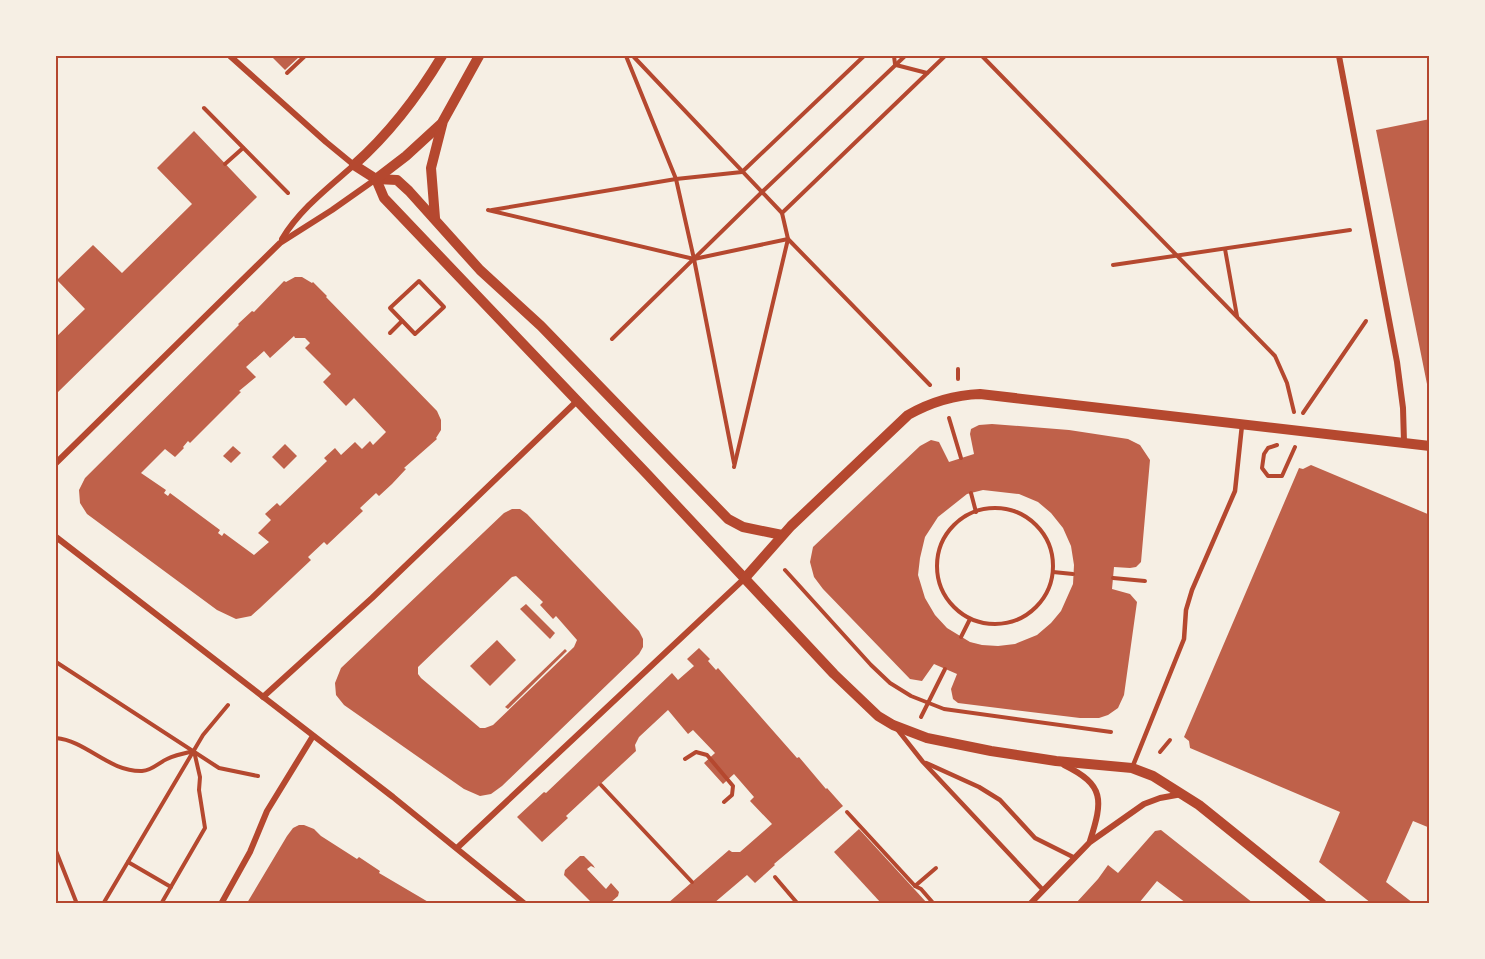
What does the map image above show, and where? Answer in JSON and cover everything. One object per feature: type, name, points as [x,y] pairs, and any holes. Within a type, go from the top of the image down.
[{"type":"street","points":[[230,56],[354,165],[376,179],[397,180],[435,218],[480,270],[556,342],[728,519],[743,527],[782,535]]},
{"type":"street","points":[[280,243],[291,224],[307,206],[386,135],[427,81],[442,56]]},
{"type":"street","points":[[435,218],[431,168],[443,122],[479,56]]},
{"type":"street","points":[[1339,56],[1397,362],[1403,408],[1404,442]]},
{"type":"street","points":[[56,463],[280,243],[376,179],[406,156],[443,122]]},
{"type":"street","points":[[376,179],[384,198],[864,704],[894,725],[927,738],[1056,761],[1132,768],[1153,776],[1183,794],[1322,903]]},
{"type":"street","points":[[457,848],[745,578],[782,535],[908,415],[926,405],[944,398],[980,394],[1430,446]]},
{"type":"street","points":[[264,698],[577,401]]},
{"type":"street","points":[[56,537],[525,903]]},
{"type":"street","points":[[221,903],[250,852],[267,811],[313,736]]},
{"type":"street","points":[[1056,761],[1082,774],[1096,790],[1099,800],[1097,819],[1090,842]]},
{"type":"street","points":[[1030,903],[1090,842],[1144,804],[1160,798],[1183,794]]},
{"type":"lane","points":[[1132,768],[1184,639],[1186,610],[1192,590],[1235,491],[1242,425]]},
{"type":"lane","points":[[894,725],[923,762],[1042,890]]},
{"type":"lane","points":[[923,762],[979,787],[1000,800],[1035,838],[1075,858]]},
{"type":"path","points":[[287,73],[305,56]]},
{"type":"path","points":[[626,56],[676,179],[734,467],[788,239],[782,213],[633,56]]},
{"type":"path","points":[[788,239],[694,260],[488,210],[676,179],[742,172],[864,56]]},
{"type":"path","points":[[894,56],[896,64]]},
{"type":"path","points":[[612,339],[905,56]]},
{"type":"path","points":[[782,213],[945,56]]},
{"type":"path","points":[[982,56],[1275,356],[1287,383],[1294,412]]},
{"type":"path","points":[[896,64],[927,73]]},
{"type":"path","points":[[204,108],[288,194]]},
{"type":"path","points":[[225,164],[243,148]]},
{"type":"path","points":[[1113,265],[1350,230]]},
{"type":"path","points":[[788,239],[930,384]]},
{"type":"path","points":[[1225,249],[1237,317]]},
{"type":"path","points":[[419,280],[444,307],[429,324],[415,334],[402,321],[390,308],[400,295],[419,280]]},
{"type":"path","points":[[390,333],[402,321]]},
{"type":"path","points":[[1303,413],[1366,321]]},
{"type":"path","points":[[958,369],[958,379]]},
{"type":"path","points":[[949,418],[961,458]]},
{"type":"path","points":[[1281,446],[1274,444],[1264,454],[1262,468],[1268,476],[1282,476],[1295,447]]},
{"type":"path","points":[[1288,446],[1306,448]]},
{"type":"path","points":[[971,493],[976,512]]},
{"type":"path","points":[[991,508],[1019,513],[1042,531],[1049,544],[1053,558],[1053,572],[1049,587],[1042,601],[1031,613],[1017,620],[1001,624],[986,624],[970,619],[953,605],[941,586],[938,556],[943,541],[951,528],[963,518],[976,512],[991,508]]},
{"type":"path","points":[[785,570],[890,683],[928,704],[944,709],[1111,732]]},
{"type":"path","points":[[1053,572],[1073,574]]},
{"type":"path","points":[[1113,578],[1145,581]]},
{"type":"path","points":[[961,637],[970,619]]},
{"type":"path","points":[[56,662],[219,768],[258,776]]},
{"type":"path","points":[[921,717],[945,669]]},
{"type":"path","points":[[103,903],[194,751],[228,705]]},
{"type":"path","points":[[56,738],[71,741],[115,765],[135,770],[148,770],[168,758],[194,751]]},
{"type":"path","points":[[1160,752],[1170,740]]},
{"type":"path","points":[[161,903],[205,828],[200,777],[194,751]]},
{"type":"path","points":[[685,759],[700,752],[721,767],[733,786],[732,795],[724,802]]},
{"type":"path","points":[[601,785],[692,882]]},
{"type":"path","points":[[847,812],[915,886],[934,903]]},
{"type":"path","points":[[56,851],[77,903]]},
{"type":"path","points":[[128,862],[171,887]]},
{"type":"path","points":[[915,886],[936,868]]},
{"type":"path","points":[[775,877],[798,903]]},
{"type":"building","points":[[271,56],[300,56],[285,70]]},
{"type":"building","points":[[1430,119],[1429,174],[1430,399],[1376,130]]},
{"type":"building","points":[[194,131],[257,197],[56,394],[56,337],[85,309],[57,280],[93,245],[122,273],[192,204],[157,168]]},
{"type":"building","points":[[295,277],[302,277],[313,282],[437,411],[441,420],[441,430],[437,439],[404,468],[406,469],[392,484],[379,496],[376,493],[360,508],[363,511],[327,545],[324,542],[308,557],[311,560],[260,608],[251,616],[236,619],[217,610],[87,514],[80,503],[79,490],[85,478],[238,324],[252,311],[254,312],[284,281]],"holes":[[[294,336],[305,338],[310,343],[305,348],[331,374],[323,382],[346,406],[354,398],[386,432],[373,445],[370,441],[362,449],[355,442],[341,455],[335,448],[324,458],[327,461],[280,506],[277,503],[265,514],[271,520],[258,533],[269,542],[254,555],[224,533],[222,536],[218,533],[220,530],[170,493],[168,496],[164,493],[166,490],[141,473],[165,449],[175,457],[188,441],[190,443],[241,392],[239,391],[256,377],[246,367],[264,351],[270,358]]]},
{"type":"building","points":[[979,425],[1069,430],[1128,439],[1140,445],[1150,460],[1141,562],[1136,567],[1114,567],[1112,589],[1130,594],[1137,602],[1124,695],[1118,708],[1108,715],[1099,718],[1080,718],[958,703],[953,699],[951,689],[957,674],[934,664],[922,681],[910,679],[814,577],[810,562],[813,547],[920,446],[931,440],[939,442],[949,462],[974,454],[970,434],[971,429]],"holes":[[[983,490],[1019,494],[1038,502],[1063,528],[1071,546],[1074,565],[1073,584],[1061,611],[1037,635],[1015,644],[998,646],[970,642],[947,628],[935,615],[925,598],[918,575],[925,537],[938,517],[967,494]]]},
{"type":"building","points":[[285,444],[297,456],[284,469],[272,457]]},
{"type":"building","points":[[233,446],[241,453],[231,463],[223,456]]},
{"type":"building","points":[[1311,465],[1430,515],[1430,828],[1413,821],[1386,882],[1413,903],[1371,903],[1319,862],[1340,812],[1190,748],[1189,741],[1184,737],[1299,468],[1303,469]]},
{"type":"building","points":[[512,509],[520,509],[527,514],[639,631],[643,639],[643,647],[639,654],[502,786],[491,794],[480,796],[464,789],[344,705],[336,695],[335,683],[341,668],[504,513]],"holes":[[[516,576],[543,602],[540,605],[553,619],[556,616],[577,640],[574,647],[493,725],[480,728],[418,674],[418,667],[512,577]]]},
{"type":"building","points":[[526,604],[555,633],[550,639],[520,609]]},
{"type":"building","points":[[497,640],[516,660],[490,686],[470,666]]},
{"type":"building","points":[[699,648],[710,659],[708,661],[716,670],[718,668],[797,758],[799,757],[843,806],[755,883],[747,875],[714,903],[668,903],[729,850],[740,852],[772,824],[750,801],[754,797],[734,774],[723,784],[704,763],[715,753],[693,730],[688,734],[668,710],[639,737],[635,745],[636,751],[566,816],[568,818],[542,842],[517,817],[544,792],[546,793],[672,673],[678,680],[694,666],[687,659]]},
{"type":"building","points":[[565,649],[567,651],[508,709],[505,707]]},
{"type":"building","points":[[299,825],[314,829],[357,859],[359,857],[380,871],[379,873],[430,903],[247,903],[287,836],[293,828]]},
{"type":"building","points":[[859,829],[927,903],[881,903],[834,852]]},
{"type":"building","points":[[1161,830],[1253,903],[1186,903],[1157,881],[1139,903],[1076,903],[1108,865],[1118,873],[1155,831]]},
{"type":"building","points":[[580,856],[584,856],[593,865],[595,868],[591,866],[587,869],[606,889],[611,883],[619,892],[610,903],[592,903],[564,875],[565,870]]}]
